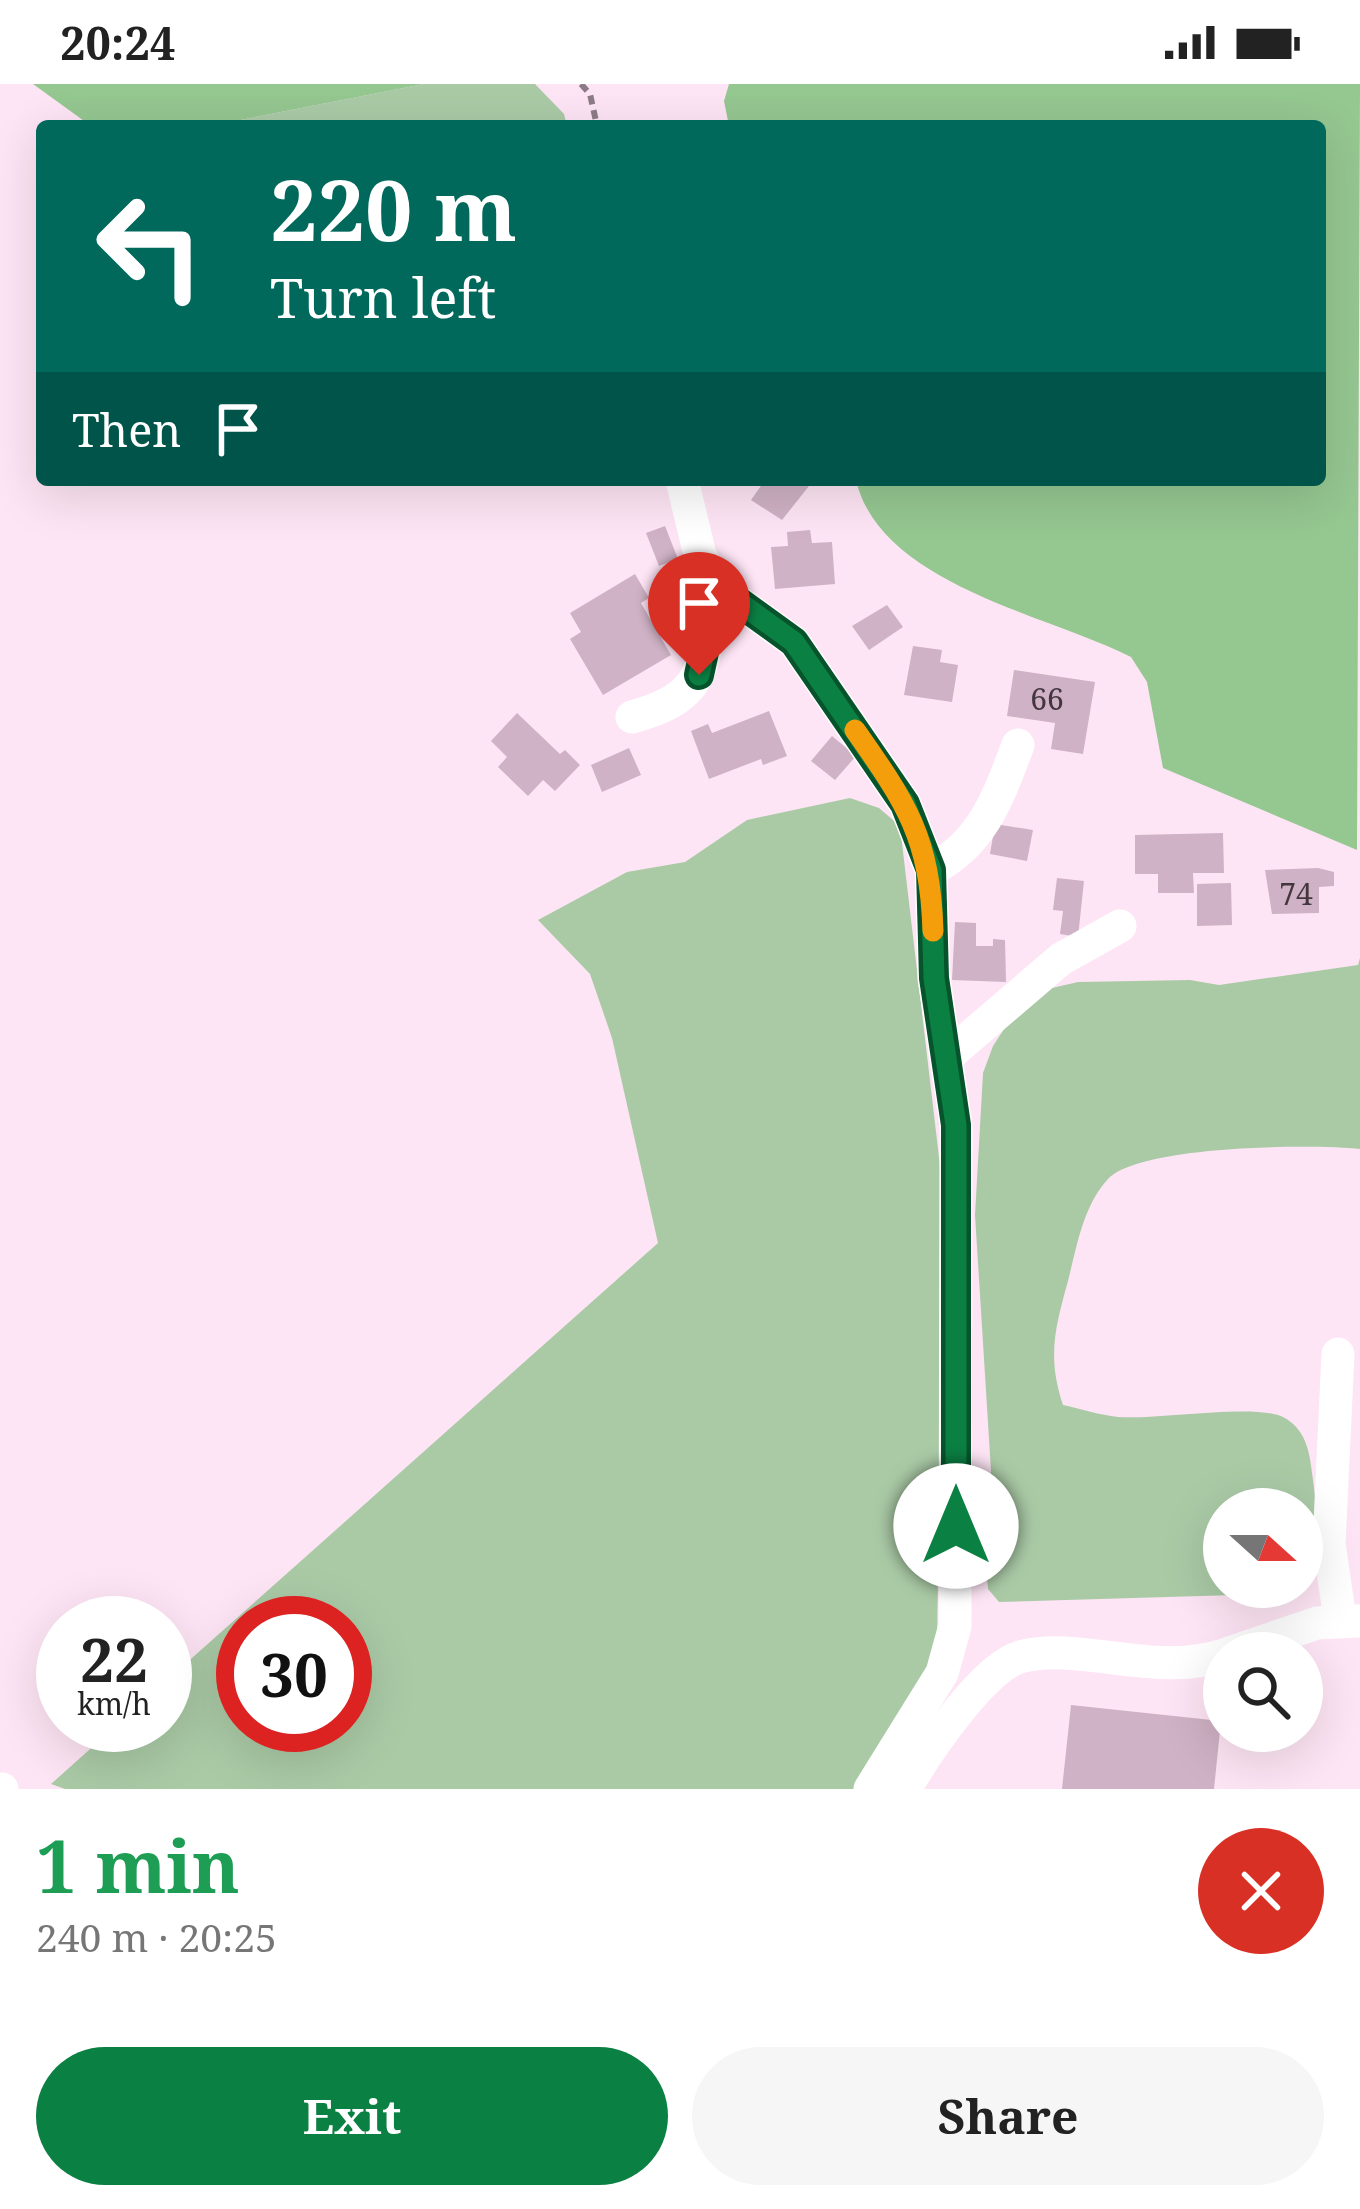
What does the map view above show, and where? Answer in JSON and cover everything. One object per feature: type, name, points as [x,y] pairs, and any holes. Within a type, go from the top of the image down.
[{"type":"street","points":[[683,486],[700,555],[718,587],[794,642],[905,804],[931,870],[934,978],[956,1125],[955,1626],[942,1673],[870,1789]]},
{"type":"street","points":[[632,717],[675,706],[699,675],[718,587]]},
{"type":"street","points":[[931,870],[958,856],[981,831],[1018,746]]},
{"type":"street","points":[[949,1054],[1078,946],[1120,926]]},
{"type":"street","points":[[1306,1632],[1350,1620],[1329,1544],[1338,1354]]},
{"type":"street","points":[[904,1789],[932,1744],[997,1672],[1018,1658],[1148,1664],[1203,1657]]},
{"type":"path","points":[[581,84],[590,94],[595,120]]},
{"type":"green space","points":[[33,84],[424,84],[241,120],[83,120]]},
{"type":"green space","points":[[424,84],[535,84],[566,120],[241,120]]},
{"type":"green space","points":[[729,84],[1360,84],[1357,850],[1163,768],[1147,682],[1131,657],[971,592],[932,571],[897,546],[871,516],[858,486],[1326,486],[1326,120],[728,120],[724,101]]},
{"type":"green space","points":[[850,798],[879,808],[900,826],[945,1208],[948,1498],[938,1575],[937,1650],[864,1789],[65,1789],[51,1784],[87,1752],[192,1752],[192,1658],[216,1637],[216,1752],[372,1752],[372,1596],[262,1596],[658,1243],[612,1038],[590,974],[538,920],[627,872],[685,862],[747,820]]},
{"type":"green space","points":[[1360,958],[1360,1149],[1268,1147],[1189,1153],[1154,1159],[1108,1179],[1082,1227],[1055,1343],[1055,1372],[1063,1405],[1118,1417],[1250,1412],[1283,1417],[1298,1429],[1306,1444],[1314,1488],[1203,1488],[1203,1596],[999,1602],[988,1589],[985,1557],[991,1471],[975,1215],[983,1073],[993,1046],[1008,1023],[1052,988],[1078,982],[1190,980],[1219,985],[1358,965]]},
{"type":"building","points":[[761,486],[809,486],[782,520],[751,500]]},
{"type":"building","points":[[665,526],[678,559],[659,566],[646,533]]},
{"type":"building","points":[[810,530],[812,543],[832,542],[835,584],[775,589],[771,547],[788,546],[787,532]]},
{"type":"building","points":[[635,574],[649,598],[641,603],[671,655],[603,695],[570,639],[581,632],[570,613]]},
{"type":"building","points":[[887,605],[903,627],[869,650],[852,626]]},
{"type":"building","points":[[913,646],[942,650],[940,662],[958,665],[952,702],[904,695]]},
{"type":"building","points":[[1014,670],[1095,682],[1083,754],[1051,749],[1055,723],[1007,716]]},
{"type":"building","points":[[769,711],[787,756],[763,765],[761,759],[709,779],[691,731],[708,724],[712,733]]},
{"type":"building","points":[[517,713],[560,754],[565,750],[580,765],[555,791],[543,780],[528,796],[498,767],[507,757],[491,741]]},
{"type":"building","points":[[832,736],[856,756],[835,780],[811,761]]},
{"type":"building","points":[[629,748],[641,775],[602,792],[591,765]]},
{"type":"building","points":[[995,824],[1033,830],[1027,861],[990,854]]},
{"type":"building","points":[[1223,833],[1224,873],[1193,873],[1194,893],[1158,893],[1158,874],[1135,874],[1135,835]]},
{"type":"building","points":[[1265,870],[1334,872],[1334,886],[1319,887],[1319,913],[1272,914]]},
{"type":"building","points":[[1057,878],[1084,881],[1078,937],[1060,934],[1063,911],[1053,910]]},
{"type":"building","points":[[1231,883],[1232,925],[1197,926],[1197,884]]},
{"type":"building","points":[[955,922],[976,923],[976,946],[1005,940],[1006,982],[952,980]]},
{"type":"building","points":[[1071,1705],[1203,1719],[1203,1752],[1218,1752],[1214,1789],[1062,1789]]},
{"type":"slow traffic","points":[[855,730],[918,831],[931,870],[933,931]]},
{"type":"route","points":[[699,675],[718,587],[794,642],[905,804],[931,870],[934,978],[956,1125],[956,1526]]}]
